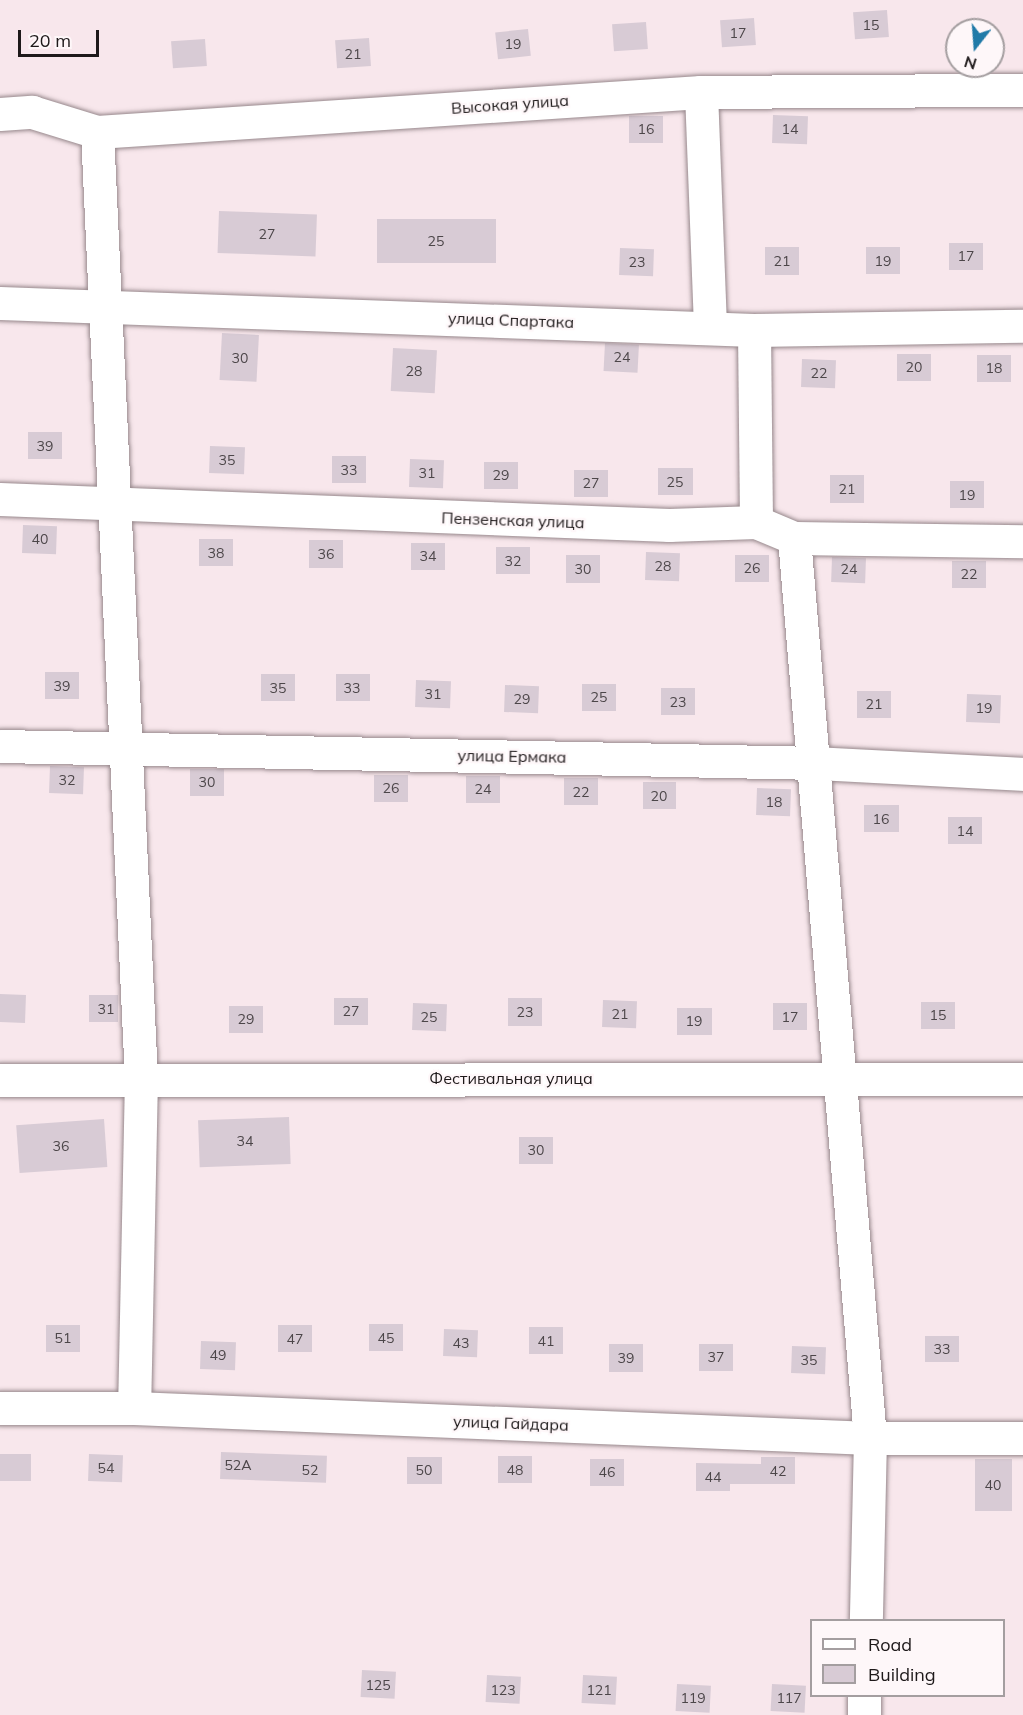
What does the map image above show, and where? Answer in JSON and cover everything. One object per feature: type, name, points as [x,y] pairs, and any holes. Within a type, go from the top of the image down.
[{"type":"street","name":"Высокая улица","points":[[0,114],[32,112],[97,132],[701,92],[1023,90]]},
{"type":"street","points":[[701,92],[710,328]]},
{"type":"street","points":[[97,132],[117,507],[141,1078],[134,1407]]},
{"type":"street","name":"улица Спартака","points":[[0,303],[106,303],[754,330],[1023,326]]},
{"type":"street","points":[[754,330],[756,522]]},
{"type":"street","name":"Пензенская улица","points":[[0,499],[117,507],[756,522],[794,538],[1023,541]]},
{"type":"street","points":[[794,538],[815,763],[870,1438],[866,1619]]},
{"type":"street","name":"улица Ермака","points":[[0,746],[815,763],[1023,774]]},
{"type":"street","name":"Фестивальная улица","points":[[0,1080],[1023,1078]]},
{"type":"street","name":"улица Гайдара","points":[[0,1408],[134,1407],[870,1438],[1023,1438]]},
{"type":"street","points":[[864,1697],[864,1715]]},
{"type":"building","points":[[887,10],[889,37],[855,39],[853,12]]},
{"type":"building","points":[[754,18],[756,45],[722,47],[720,20]]},
{"type":"building","points":[[646,22],[648,49],[614,51],[612,24]]},
{"type":"building","points":[[528,29],[531,56],[498,59],[495,32]]},
{"type":"building","points":[[369,38],[371,66],[337,68],[335,40]]},
{"type":"building","points":[[205,39],[207,66],[173,68],[171,41]]},
{"type":"building","points":[[773,115],[808,116],[807,144],[772,143]]},
{"type":"building","points":[[629,116],[663,116],[663,143],[629,143]]},
{"type":"building","points":[[219,211],[317,214],[315,256],[218,253]]},
{"type":"building","points":[[377,219],[496,219],[496,263],[377,263]]},
{"type":"building","points":[[949,243],[983,243],[983,270],[949,270]]},
{"type":"building","points":[[765,247],[799,247],[799,275],[765,275]]},
{"type":"building","points":[[866,247],[900,247],[900,274],[866,274]]},
{"type":"building","points":[[620,248],[654,249],[653,276],[619,275]]},
{"type":"building","points":[[222,333],[259,335],[256,382],[220,380]]},
{"type":"building","points":[[605,343],[639,345],[637,373],[604,371]]},
{"type":"building","points":[[393,348],[437,350],[435,393],[391,391]]},
{"type":"building","points":[[897,354],[931,354],[931,381],[897,381]]},
{"type":"building","points":[[977,355],[1011,355],[1011,382],[977,382]]},
{"type":"building","points":[[802,359],[836,360],[835,388],[801,387]]},
{"type":"building","points":[[28,432],[62,432],[62,459],[28,459]]},
{"type":"building","points":[[210,446],[245,447],[244,474],[209,473]]},
{"type":"building","points":[[332,456],[366,456],[366,483],[332,483]]},
{"type":"building","points":[[410,459],[444,460],[443,488],[409,487]]},
{"type":"building","points":[[484,462],[518,462],[518,489],[484,489]]},
{"type":"building","points":[[658,468],[693,468],[693,495],[658,495]]},
{"type":"building","points":[[574,470],[608,470],[608,497],[574,497]]},
{"type":"building","points":[[830,475],[864,475],[864,503],[830,503]]},
{"type":"building","points":[[950,481],[984,481],[984,508],[950,508]]},
{"type":"building","points":[[23,525],[57,526],[56,554],[22,553]]},
{"type":"building","points":[[199,539],[233,539],[233,566],[199,566]]},
{"type":"building","points":[[309,540],[343,540],[343,568],[309,568]]},
{"type":"building","points":[[411,543],[445,543],[445,570],[411,570]]},
{"type":"building","points":[[496,547],[530,547],[530,574],[496,574]]},
{"type":"building","points":[[646,552],[680,553],[679,581],[645,580]]},
{"type":"building","points":[[566,555],[600,555],[600,583],[566,583]]},
{"type":"building","points":[[735,555],[769,555],[769,582],[735,582]]},
{"type":"building","points":[[832,557],[866,558],[865,583],[831,582]]},
{"type":"building","points":[[952,561],[986,561],[986,588],[952,588]]},
{"type":"building","points":[[45,672],[79,672],[79,699],[45,699]]},
{"type":"building","points":[[261,674],[295,674],[295,701],[261,701]]},
{"type":"building","points":[[336,674],[370,674],[370,701],[336,701]]},
{"type":"building","points":[[416,680],[451,681],[450,708],[415,707]]},
{"type":"building","points":[[582,684],[616,684],[616,711],[582,711]]},
{"type":"building","points":[[505,685],[539,686],[538,713],[504,712]]},
{"type":"building","points":[[661,688],[695,688],[695,715],[661,715]]},
{"type":"building","points":[[857,691],[891,691],[891,718],[857,718]]},
{"type":"building","points":[[967,694],[1001,695],[1000,723],[966,722]]},
{"type":"building","points":[[50,766],[84,767],[83,794],[49,793]]},
{"type":"building","points":[[190,769],[224,769],[224,796],[190,796]]},
{"type":"building","points":[[374,775],[408,775],[408,802],[374,802]]},
{"type":"building","points":[[466,776],[500,776],[500,803],[466,803]]},
{"type":"building","points":[[564,778],[598,778],[598,805],[564,805]]},
{"type":"building","points":[[643,782],[676,782],[676,809],[643,809]]},
{"type":"building","points":[[757,788],[791,789],[790,816],[756,815]]},
{"type":"building","points":[[864,805],[899,805],[899,832],[864,832]]},
{"type":"building","points":[[948,817],[982,817],[982,844],[948,844]]},
{"type":"building","points":[[0,994],[26,995],[25,1023],[0,1022]]},
{"type":"building","points":[[89,995],[118,995],[118,1022],[89,1022]]},
{"type":"building","points":[[334,998],[368,998],[368,1025],[334,1025]]},
{"type":"building","points":[[508,998],[542,998],[542,1026],[508,1026]]},
{"type":"building","points":[[603,1000],[637,1001],[636,1028],[602,1027]]},
{"type":"building","points":[[921,1002],[955,1002],[955,1029],[921,1029]]},
{"type":"building","points":[[413,1003],[447,1004],[446,1031],[412,1030]]},
{"type":"building","points":[[773,1003],[807,1003],[807,1030],[773,1030]]},
{"type":"building","points":[[229,1006],[263,1006],[263,1033],[229,1033]]},
{"type":"building","points":[[677,1008],[712,1008],[712,1035],[677,1035]]},
{"type":"building","points":[[289,1117],[291,1164],[200,1167],[198,1120]]},
{"type":"building","points":[[104,1119],[107,1167],[20,1173],[16,1125]]},
{"type":"building","points":[[519,1137],[553,1137],[553,1164],[519,1164]]},
{"type":"building","points":[[369,1324],[403,1324],[403,1351],[369,1351]]},
{"type":"building","points":[[46,1325],[80,1325],[80,1352],[46,1352]]},
{"type":"building","points":[[278,1325],[312,1325],[312,1352],[278,1352]]},
{"type":"building","points":[[529,1327],[563,1327],[563,1354],[529,1354]]},
{"type":"building","points":[[444,1329],[478,1330],[477,1357],[443,1356]]},
{"type":"building","points":[[925,1336],[959,1336],[959,1362],[925,1362]]},
{"type":"building","points":[[201,1341],[236,1342],[235,1370],[200,1369]]},
{"type":"building","points":[[609,1344],[643,1344],[643,1372],[609,1372]]},
{"type":"building","points":[[699,1344],[733,1344],[733,1371],[699,1371]]},
{"type":"building","points":[[792,1346],[826,1347],[825,1374],[791,1373]]},
{"type":"building","points":[[221,1452],[327,1456],[326,1483],[220,1479]]},
{"type":"building","points":[[0,1454],[31,1454],[31,1481],[0,1481]]},
{"type":"building","points":[[89,1454],[123,1455],[122,1482],[88,1481]]},
{"type":"building","points":[[498,1456],[532,1456],[532,1483],[498,1483]]},
{"type":"building","points":[[407,1457],[442,1457],[442,1484],[407,1484]]},
{"type":"building","points":[[761,1457],[795,1457],[795,1484],[730,1484],[730,1491],[696,1491],[696,1463],[761,1464]]},
{"type":"building","points":[[590,1459],[624,1459],[624,1486],[590,1486]]},
{"type":"building","points":[[975,1459],[1012,1459],[1012,1511],[975,1511]]},
{"type":"building","points":[[362,1670],[396,1672],[395,1699],[361,1697]]},
{"type":"building","points":[[487,1675],[521,1677],[520,1704],[486,1702]]},
{"type":"building","points":[[583,1675],[617,1677],[615,1705],[582,1703]]},
{"type":"building","points":[[677,1684],[711,1686],[710,1713],[676,1711]]},
{"type":"building","points":[[772,1684],[806,1686],[805,1713],[771,1711]]}]
